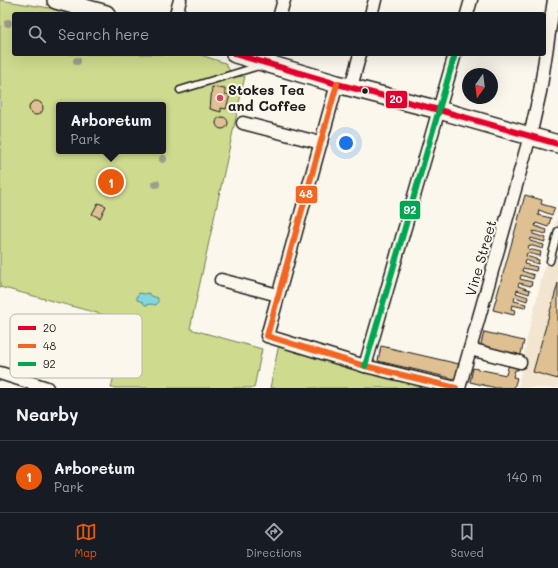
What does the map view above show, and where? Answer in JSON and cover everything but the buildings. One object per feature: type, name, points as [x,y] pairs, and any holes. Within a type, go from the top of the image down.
[{"type":"main road","points":[[67,1],[100,12]]},
{"type":"main road","points":[[248,56],[267,59],[344,85],[558,144]]},
{"type":"street","points":[[177,12],[180,0]]},
{"type":"street","points":[[281,12],[284,0]]},
{"type":"street","points":[[372,12],[375,0]]},
{"type":"street","points":[[468,12],[471,0]]},
{"type":"street","name":"Vine Street","points":[[546,53],[554,0]]},
{"type":"street","points":[[359,56],[344,85],[321,143],[267,336],[365,366],[458,388]]},
{"type":"street","points":[[365,366],[454,56]]},
{"type":"street","name":"Vine Street","points":[[458,388],[530,136],[540,92],[545,56]]},
{"type":"street","points":[[243,123],[321,143]]},
{"type":"street","points":[[221,280],[278,296]]},
{"type":"street","points":[[470,349],[520,362]]},
{"type":"street","points":[[0,373],[10,376]]},
{"type":"street","points":[[16,378],[47,388]]},
{"type":"lane","points":[[180,90],[267,59]]},
{"type":"lane","points":[[550,261],[558,231]]},
{"type":"shaded area","points":[[558,213],[558,388],[518,388],[528,334]]},
{"type":"green space","points":[[0,0],[68,12],[12,12],[12,56],[204,56],[225,63],[234,77],[245,76],[190,329],[262,349],[254,388],[111,388],[113,378],[142,378],[142,314],[101,314],[0,287]]},
{"type":"green space","points":[[279,344],[448,388],[270,388]]},
{"type":"water","points":[[139,293],[148,293],[158,298],[158,302],[156,305],[145,305],[143,302],[137,300]]},
{"type":"transit line","name":"20","points":[[242,56],[337,84],[439,110],[558,144]]},
{"type":"transit line","name":"92","points":[[365,366],[454,56]]},
{"type":"transit line","name":"48","points":[[337,84],[267,336],[365,366],[456,388]]},
{"type":"place","name":"Stokes Tea and Coffee","points":[[220,98]]},
{"type":"place","name":"Arboretum","points":[[111,182]]}]
